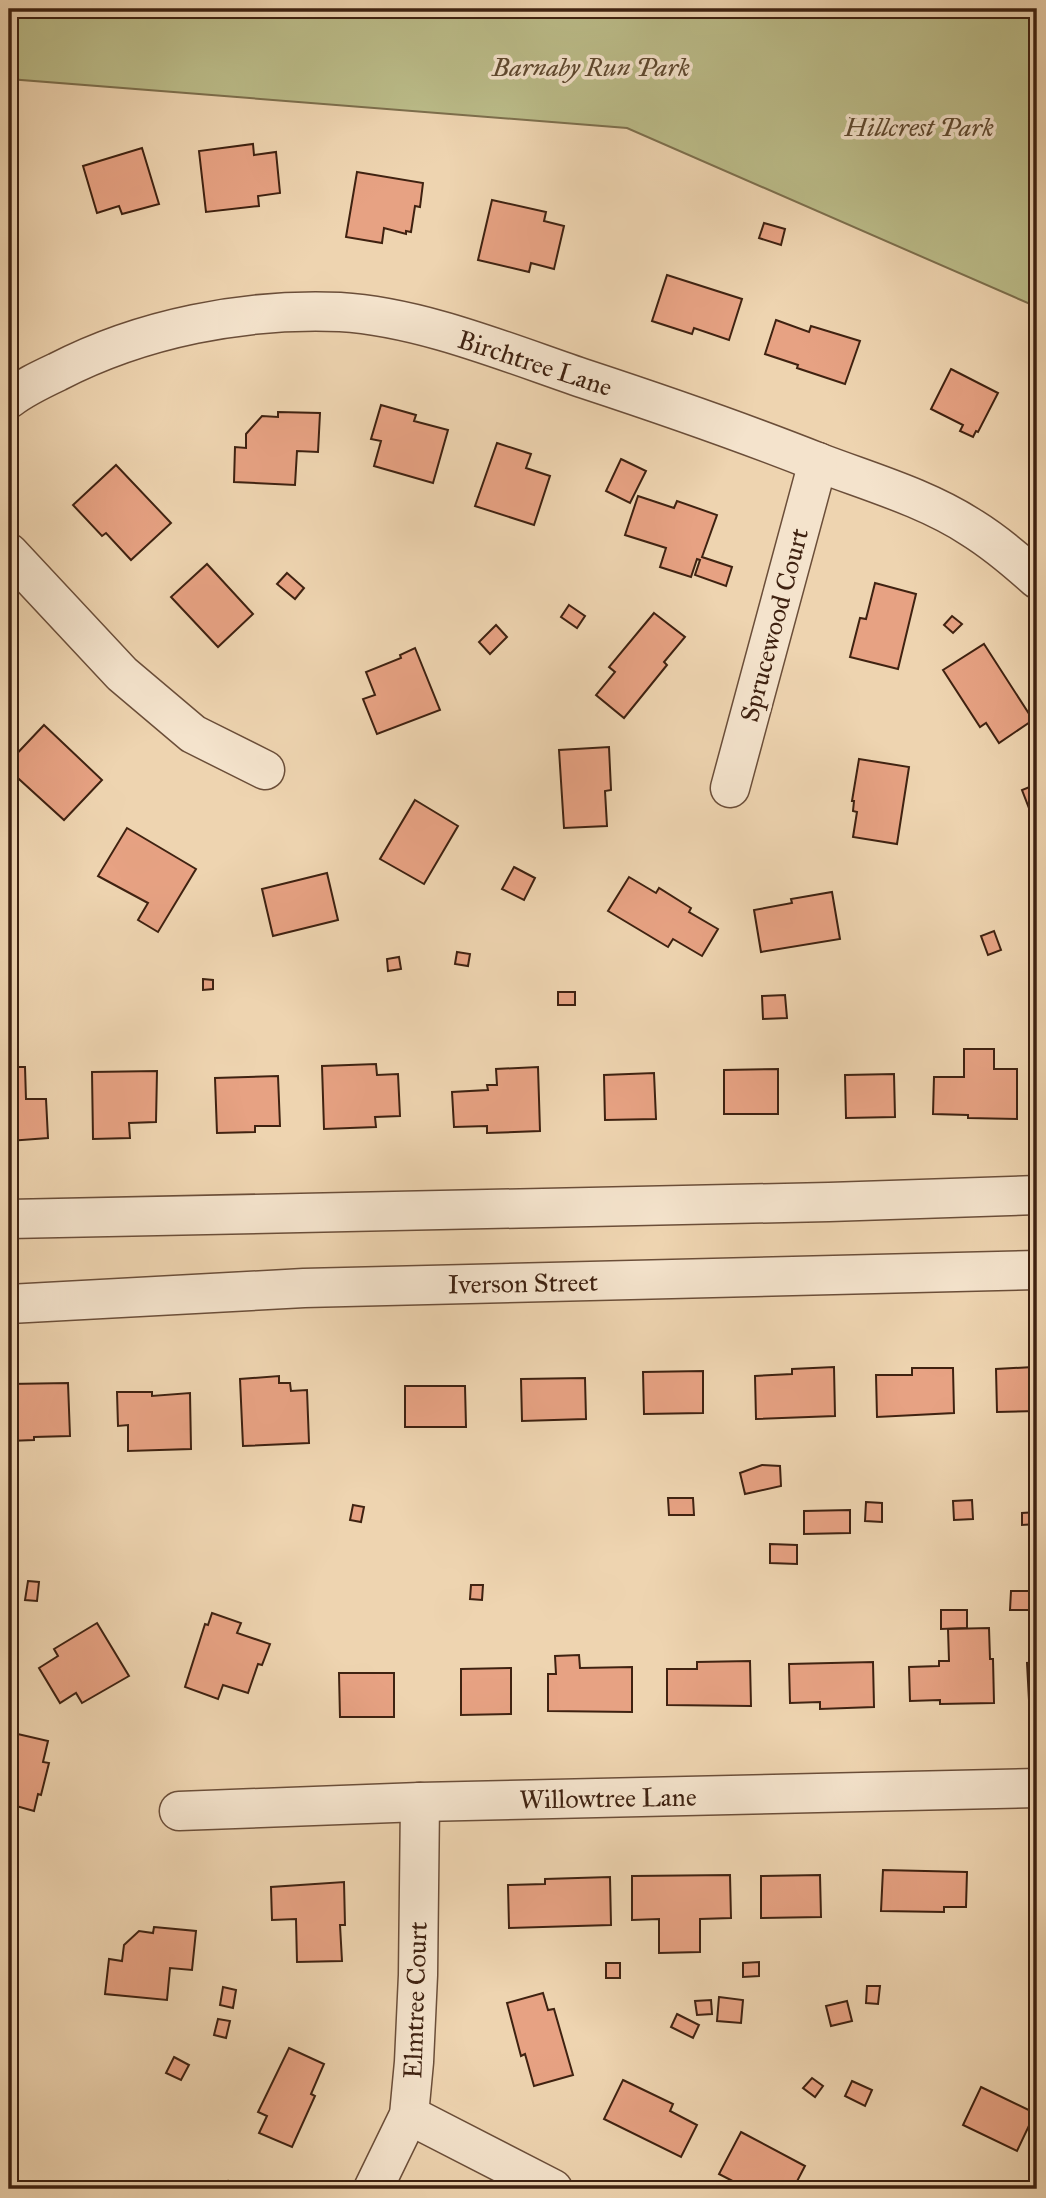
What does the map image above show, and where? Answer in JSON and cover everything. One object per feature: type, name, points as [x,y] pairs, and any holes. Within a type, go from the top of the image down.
[{"type":"street","name":"Birchtree Lane","points":[[9,399],[20,390],[93,353],[176,328],[260,314],[341,313],[407,322],[738,430],[923,503],[970,526],[1002,548],[1037,579]]},
{"type":"street","name":"Sprucewood Court","points":[[730,788],[818,462]]},
{"type":"street","points":[[9,553],[122,674],[193,734],[265,770]]},
{"type":"street","points":[[9,1219],[815,1203],[1037,1195]]},
{"type":"street","name":"Iverson Street","points":[[9,1304],[304,1288],[1037,1270]]},
{"type":"street","name":"Willowtree Lane","points":[[179,1811],[420,1802],[1037,1788]]},
{"type":"street","name":"Elmtree Court","points":[[373,2189],[408,2115],[414,2062],[418,1975],[420,1802]]},
{"type":"street","points":[[408,2115],[553,2189]]},
{"type":"green space","points":[[9,9],[1037,9],[1037,307],[627,128],[9,79]]},
{"type":"building","points":[[253,144],[254,155],[276,152],[280,193],[258,196],[259,206],[206,212],[199,151]]},
{"type":"building","points":[[142,148],[159,204],[122,214],[119,206],[97,213],[83,166]]},
{"type":"building","points":[[357,172],[423,183],[420,207],[415,206],[411,232],[406,231],[406,234],[384,228],[382,243],[346,237]]},
{"type":"building","points":[[492,200],[546,212],[544,221],[564,226],[554,269],[531,263],[529,272],[478,260]]},
{"type":"building","points":[[764,223],[785,229],[781,245],[759,238]]},
{"type":"building","points":[[667,275],[742,299],[729,340],[694,328],[692,334],[652,321]]},
{"type":"building","points":[[776,320],[809,332],[811,326],[860,341],[845,384],[765,354]]},
{"type":"building","points":[[951,369],[998,393],[973,437],[960,431],[963,425],[931,409]]},
{"type":"building","points":[[381,405],[416,415],[414,421],[448,430],[433,483],[374,466],[381,441],[371,439]]},
{"type":"building","points":[[278,412],[320,413],[318,452],[297,451],[295,485],[234,482],[235,447],[246,448],[246,434],[262,416],[278,417]]},
{"type":"building","points":[[497,443],[531,454],[526,468],[550,476],[534,525],[475,506]]},
{"type":"building","points":[[621,459],[646,471],[630,503],[606,491]]},
{"type":"building","points":[[116,465],[171,523],[131,560],[106,533],[102,536],[73,505]]},
{"type":"building","points":[[638,496],[674,508],[677,501],[717,515],[702,557],[732,567],[726,586],[695,575],[700,560],[697,559],[691,577],[660,567],[666,548],[625,535]]},
{"type":"building","points":[[207,564],[253,614],[218,647],[171,597]]},
{"type":"building","points":[[287,573],[304,588],[295,599],[277,584]]},
{"type":"building","points":[[875,583],[916,594],[898,669],[850,657],[860,618],[866,619]]},
{"type":"building","points":[[569,605],[585,616],[577,628],[561,617]]},
{"type":"building","points":[[654,613],[685,637],[664,662],[667,665],[624,718],[596,695],[615,672],[609,667]]},
{"type":"building","points":[[952,616],[962,624],[953,633],[944,625]]},
{"type":"building","points":[[496,625],[507,637],[490,654],[479,642]]},
{"type":"building","points":[[984,644],[1033,720],[999,743],[986,723],[980,727],[943,670]]},
{"type":"building","points":[[415,648],[440,710],[377,734],[363,699],[375,695],[366,672],[401,658],[400,655]]},
{"type":"building","points":[[44,725],[102,780],[64,820],[9,770],[9,762]]},
{"type":"building","points":[[609,747],[611,790],[605,791],[607,826],[564,828],[559,750]]},
{"type":"building","points":[[859,759],[909,767],[897,844],[853,837],[857,812],[853,811],[852,801]]},
{"type":"building","points":[[1037,784],[1037,829],[1022,790]]},
{"type":"building","points":[[415,800],[458,826],[424,884],[380,859]]},
{"type":"building","points":[[127,828],[196,869],[158,932],[138,920],[148,903],[98,876]]},
{"type":"building","points":[[514,867],[535,878],[524,900],[502,889]]},
{"type":"building","points":[[327,873],[338,920],[273,936],[262,889]]},
{"type":"building","points":[[629,877],[656,893],[659,888],[691,908],[689,912],[718,929],[702,956],[673,939],[668,947],[608,911]]},
{"type":"building","points":[[832,892],[840,939],[761,952],[754,910],[792,903],[791,899]]},
{"type":"building","points":[[994,931],[1001,950],[988,955],[981,936]]},
{"type":"building","points":[[457,952],[470,954],[468,966],[455,964]]},
{"type":"building","points":[[399,957],[401,969],[388,971],[387,959]]},
{"type":"building","points":[[203,979],[213,980],[213,989],[203,990]]},
{"type":"building","points":[[558,992],[575,992],[575,1005],[558,1005]]},
{"type":"building","points":[[785,995],[787,1018],[763,1019],[762,996]]},
{"type":"building","points":[[964,1049],[994,1049],[994,1069],[1017,1069],[1017,1119],[933,1114],[934,1077],[964,1077]]},
{"type":"building","points":[[376,1064],[377,1075],[398,1074],[400,1116],[375,1117],[376,1127],[324,1129],[322,1066]]},
{"type":"building","points":[[9,1067],[25,1067],[26,1099],[46,1099],[48,1138],[9,1141]]},
{"type":"building","points":[[538,1067],[540,1131],[487,1133],[487,1126],[454,1127],[452,1092],[488,1090],[487,1085],[497,1085],[496,1069]]},
{"type":"building","points":[[778,1069],[778,1114],[724,1114],[724,1070]]},
{"type":"building","points":[[157,1071],[156,1122],[129,1123],[130,1138],[93,1139],[92,1072]]},
{"type":"building","points":[[654,1073],[656,1119],[605,1120],[604,1075]]},
{"type":"building","points":[[894,1074],[895,1117],[846,1118],[845,1075]]},
{"type":"building","points":[[278,1076],[280,1126],[255,1126],[255,1132],[217,1133],[215,1078]]},
{"type":"building","points":[[1033,1362],[1037,1362],[1037,1411],[997,1412],[996,1369],[1033,1367]]},
{"type":"building","points":[[834,1367],[835,1416],[756,1419],[755,1376],[792,1374],[792,1369]]},
{"type":"building","points":[[912,1368],[953,1368],[954,1413],[877,1417],[876,1375],[912,1375]]},
{"type":"building","points":[[703,1371],[703,1413],[644,1414],[643,1372]]},
{"type":"building","points":[[279,1376],[279,1383],[290,1383],[291,1391],[307,1390],[309,1443],[243,1446],[240,1379]]},
{"type":"building","points":[[585,1378],[586,1419],[522,1421],[521,1379]]},
{"type":"building","points":[[68,1383],[70,1436],[9,1441],[9,1384]]},
{"type":"building","points":[[405,1386],[465,1386],[466,1427],[405,1427]]},
{"type":"building","points":[[117,1392],[152,1392],[152,1396],[190,1393],[191,1449],[128,1451],[128,1425],[118,1426]]},
{"type":"building","points":[[762,1465],[780,1466],[781,1486],[745,1494],[740,1473]]},
{"type":"building","points":[[668,1498],[693,1498],[694,1515],[669,1515]]},
{"type":"building","points":[[972,1500],[973,1519],[954,1520],[953,1501]]},
{"type":"building","points":[[866,1502],[882,1503],[882,1522],[865,1521]]},
{"type":"building","points":[[353,1505],[364,1507],[361,1522],[350,1520]]},
{"type":"building","points":[[850,1510],[850,1533],[804,1534],[804,1511]]},
{"type":"building","points":[[1037,1512],[1037,1524],[1022,1525],[1022,1513]]},
{"type":"building","points":[[770,1544],[797,1545],[797,1564],[770,1563]]},
{"type":"building","points":[[28,1581],[39,1582],[37,1601],[25,1600]]},
{"type":"building","points":[[471,1585],[483,1585],[482,1600],[470,1599]]},
{"type":"building","points":[[1011,1591],[1033,1591],[1032,1610],[1010,1610]]},
{"type":"building","points":[[941,1610],[967,1610],[967,1628],[941,1629]]},
{"type":"building","points":[[212,1613],[241,1623],[237,1633],[270,1644],[262,1665],[258,1664],[248,1693],[223,1685],[218,1699],[185,1687],[205,1624],[208,1625]]},
{"type":"building","points":[[97,1623],[129,1676],[82,1703],[76,1693],[60,1703],[39,1668],[58,1656],[54,1649]]},
{"type":"building","points":[[989,1628],[994,1703],[940,1704],[940,1700],[910,1701],[909,1667],[939,1666],[939,1661],[949,1661],[948,1629]]},
{"type":"building","points":[[579,1655],[580,1668],[632,1667],[632,1712],[548,1711],[548,1674],[556,1674],[555,1656]]},
{"type":"building","points":[[750,1661],[751,1706],[667,1705],[667,1669],[697,1669],[697,1662]]},
{"type":"building","points":[[873,1662],[874,1707],[820,1709],[820,1702],[790,1703],[789,1664]]},
{"type":"building","points":[[1037,1662],[1037,1700],[1029,1700],[1027,1663]]},
{"type":"building","points":[[511,1668],[511,1714],[461,1715],[461,1669]]},
{"type":"building","points":[[339,1673],[394,1673],[394,1717],[340,1717]]},
{"type":"building","points":[[9,1732],[48,1741],[43,1762],[49,1763],[34,1811],[9,1804]]},
{"type":"building","points":[[883,1870],[967,1872],[966,1907],[944,1907],[944,1912],[881,1911]]},
{"type":"building","points":[[730,1875],[731,1918],[700,1919],[700,1952],[659,1953],[659,1919],[632,1920],[632,1876]]},
{"type":"building","points":[[820,1875],[821,1917],[761,1918],[761,1876]]},
{"type":"building","points":[[610,1877],[611,1925],[509,1928],[508,1885],[545,1884],[545,1879]]},
{"type":"building","points":[[344,1882],[345,1925],[340,1925],[342,1961],[297,1962],[296,1919],[272,1920],[271,1887]]},
{"type":"building","points":[[154,1927],[196,1931],[192,1970],[170,1968],[167,2000],[105,1994],[109,1959],[122,1961],[124,1945],[139,1931],[153,1933]]},
{"type":"building","points":[[759,1962],[759,1976],[743,1977],[743,1963]]},
{"type":"building","points":[[606,1963],[620,1963],[620,1978],[606,1978]]},
{"type":"building","points":[[867,1986],[880,1986],[878,2004],[866,2003]]},
{"type":"building","points":[[223,1987],[236,1990],[233,2008],[220,2005]]},
{"type":"building","points":[[543,1993],[548,2010],[554,2009],[573,2075],[534,2086],[525,2054],[521,2056],[507,2003]]},
{"type":"building","points":[[719,1997],[743,2000],[741,2023],[717,2021]]},
{"type":"building","points":[[711,2000],[712,2014],[697,2015],[695,2001]]},
{"type":"building","points":[[847,2001],[852,2021],[831,2026],[826,2006]]},
{"type":"building","points":[[677,2014],[699,2025],[693,2038],[671,2027]]},
{"type":"building","points":[[218,2019],[230,2021],[226,2038],[214,2035]]},
{"type":"building","points":[[289,2048],[324,2064],[311,2094],[315,2096],[292,2147],[259,2133],[267,2116],[258,2112]]},
{"type":"building","points":[[174,2057],[189,2065],[181,2080],[166,2073]]},
{"type":"building","points":[[812,2078],[823,2086],[815,2097],[803,2088]]},
{"type":"building","points":[[623,2080],[673,2104],[670,2111],[697,2125],[681,2157],[604,2119]]},
{"type":"building","points":[[852,2081],[872,2090],[865,2106],[845,2096]]},
{"type":"building","points":[[981,2087],[1035,2113],[1017,2151],[963,2125]]},
{"type":"building","points":[[741,2132],[805,2166],[793,2189],[748,2189],[719,2174]]},
{"type":"building","points":[[228,2181],[235,2189],[219,2189]]},
{"type":"park label","name":"Barnaby Run Park","points":[[591,67]]},
{"type":"park label","name":"Hillcrest Park","points":[[919,127]]}]
